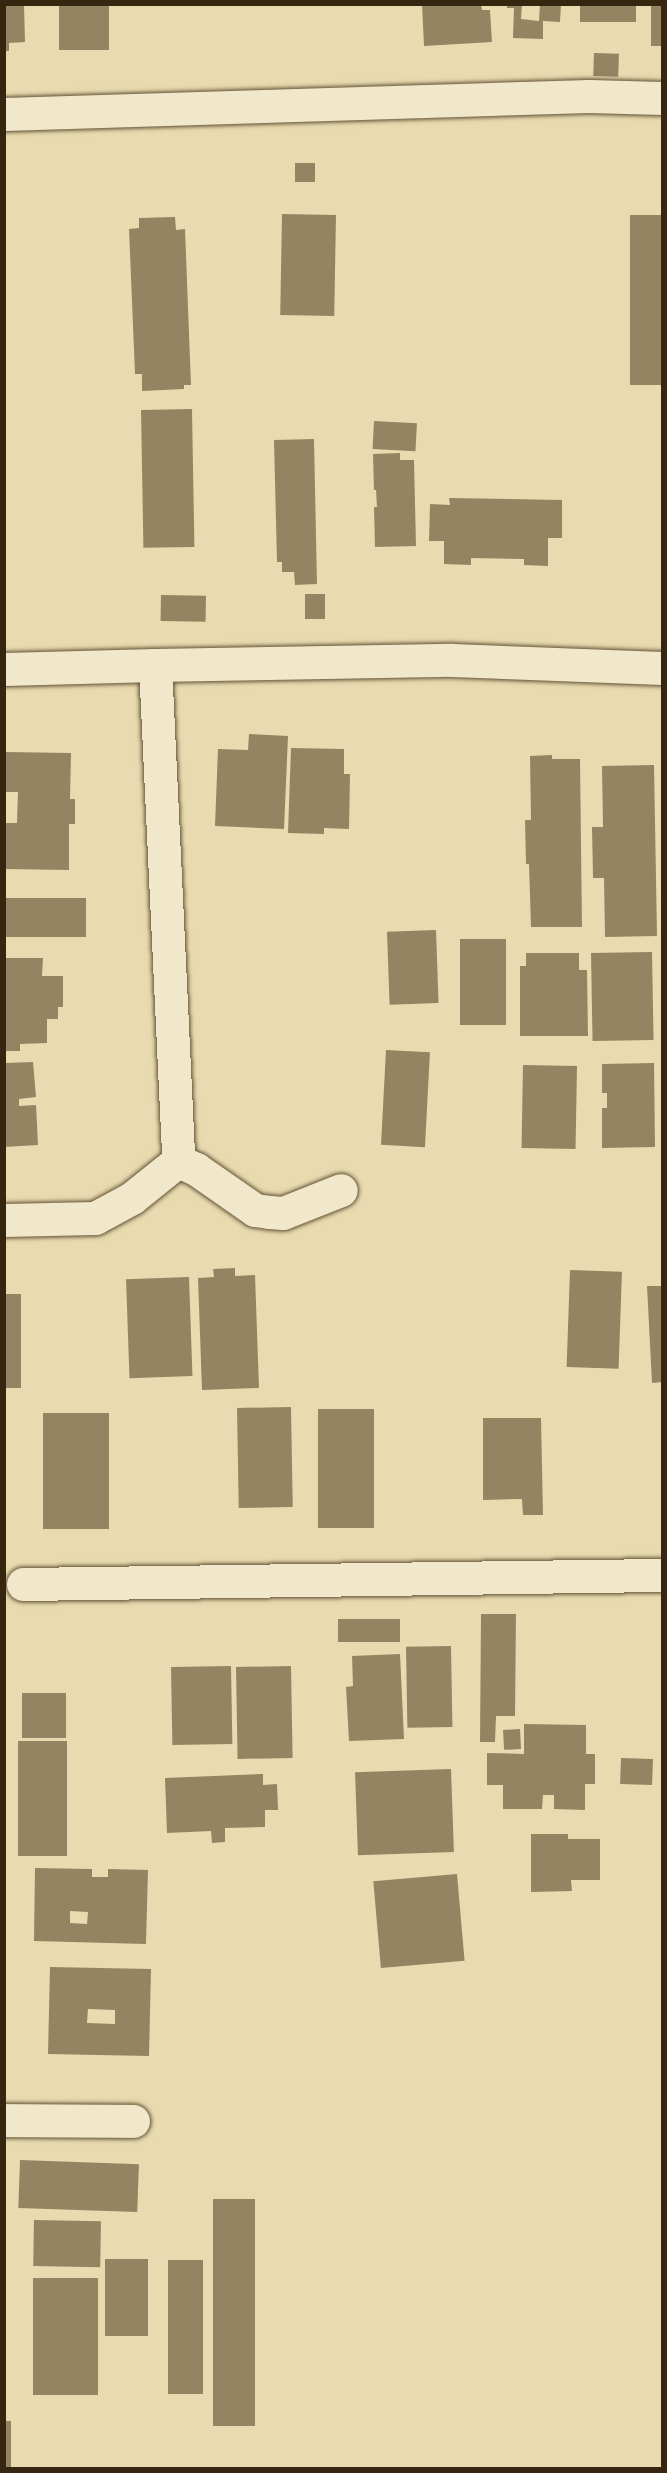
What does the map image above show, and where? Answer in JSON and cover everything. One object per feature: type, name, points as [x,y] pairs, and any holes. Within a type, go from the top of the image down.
[{"type":"street","points":[[4,114],[589,96],[663,98]]},
{"type":"street","points":[[4,669],[452,660],[663,668]]},
{"type":"street","points":[[155,665],[178,1161]]},
{"type":"street","points":[[178,1161],[196,1169],[255,1210],[283,1213],[341,1190]]},
{"type":"street","points":[[4,1220],[95,1218],[132,1198],[178,1161]]},
{"type":"street","points":[[23,1584],[663,1575]]},
{"type":"street","points":[[4,2120],[133,2121]]},
{"type":"building","points":[[4,4],[24,4],[25,42],[9,43],[9,51],[4,51]]},
{"type":"building","points":[[59,4],[109,4],[109,50],[59,50]]},
{"type":"building","points":[[422,4],[481,4],[482,10],[490,10],[492,42],[424,46]]},
{"type":"building","points":[[507,4],[522,4],[521,19],[539,21],[540,4],[561,4],[560,22],[543,21],[543,39],[513,38],[514,8],[507,8]]},
{"type":"building","points":[[580,4],[636,4],[636,22],[580,22]]},
{"type":"building","points":[[651,4],[662,4],[662,46],[651,46]]},
{"type":"building","points":[[594,53],[619,54],[618,77],[593,76]]},
{"type":"building","points":[[295,163],[315,163],[315,182],[295,182]]},
{"type":"building","points":[[282,214],[336,215],[334,316],[280,315]]},
{"type":"building","points":[[630,215],[662,215],[662,385],[630,385]]},
{"type":"building","points":[[175,217],[176,230],[185,229],[191,385],[184,385],[184,389],[142,391],[142,374],[135,374],[129,229],[139,228],[139,218]]},
{"type":"building","points":[[192,409],[194,547],[143,548],[141,410]]},
{"type":"building","points":[[374,421],[417,423],[415,451],[373,449]]},
{"type":"building","points":[[314,439],[317,584],[295,585],[294,572],[282,572],[282,562],[277,562],[274,440]]},
{"type":"building","points":[[400,453],[400,460],[414,460],[416,546],[375,547],[374,507],[377,507],[373,454]]},
{"type":"building","points":[[449,498],[562,500],[562,538],[548,538],[548,566],[524,565],[524,559],[471,558],[471,565],[444,564],[444,541],[429,541],[430,504],[450,505]]},
{"type":"building","points":[[305,594],[325,594],[325,619],[305,619]]},
{"type":"building","points":[[161,595],[206,596],[206,622],[161,621]]},
{"type":"building","points":[[249,734],[288,736],[284,829],[215,826],[218,749],[248,750]]},
{"type":"building","points":[[291,748],[344,749],[344,774],[350,774],[349,829],[324,828],[324,834],[288,833]]},
{"type":"building","points":[[5,752],[71,753],[70,799],[75,799],[75,824],[69,824],[69,870],[4,869],[4,823],[17,823],[18,792],[5,792]]},
{"type":"building","points":[[552,755],[552,759],[580,759],[582,927],[531,927],[525,820],[531,820],[530,756]]},
{"type":"building","points":[[654,765],[657,936],[605,937],[604,878],[593,878],[592,827],[603,827],[602,766]]},
{"type":"building","points":[[4,898],[86,898],[86,937],[4,937]]},
{"type":"building","points":[[436,930],[439,1003],[390,1005],[387,932]]},
{"type":"building","points":[[460,939],[506,939],[506,1025],[460,1025]]},
{"type":"building","points":[[652,952],[654,1040],[593,1041],[591,953]]},
{"type":"building","points":[[526,953],[579,953],[579,970],[587,970],[588,1036],[520,1036],[520,966],[526,966]]},
{"type":"building","points":[[4,958],[43,958],[42,976],[63,976],[63,1007],[58,1007],[58,1019],[47,1019],[47,1043],[20,1044],[20,1051],[4,1051]]},
{"type":"building","points":[[386,1050],[430,1052],[425,1147],[381,1145]]},
{"type":"building","points":[[33,1062],[36,1097],[19,1099],[19,1106],[36,1105],[38,1145],[4,1147],[4,1063]]},
{"type":"building","points":[[654,1063],[655,1147],[602,1148],[602,1108],[607,1108],[607,1093],[602,1093],[602,1064]]},
{"type":"building","points":[[523,1065],[577,1066],[576,1149],[522,1148]]},
{"type":"building","points":[[235,1268],[235,1276],[255,1275],[259,1388],[202,1390],[198,1278],[214,1277],[213,1269]]},
{"type":"building","points":[[570,1270],[622,1272],[619,1369],[567,1367]]},
{"type":"building","points":[[189,1277],[192,1376],[129,1378],[126,1279]]},
{"type":"building","points":[[647,1286],[662,1286],[662,1382],[652,1383]]},
{"type":"building","points":[[4,1294],[21,1294],[21,1388],[4,1388]]},
{"type":"building","points":[[291,1407],[293,1507],[239,1508],[237,1408]]},
{"type":"building","points":[[318,1409],[374,1409],[374,1528],[318,1528]]},
{"type":"building","points":[[43,1413],[109,1413],[109,1529],[43,1529]]},
{"type":"building","points":[[483,1418],[541,1418],[543,1515],[523,1515],[522,1499],[483,1500]]},
{"type":"building","points":[[481,1614],[516,1614],[515,1716],[496,1716],[495,1742],[480,1742]]},
{"type":"building","points":[[338,1619],[400,1619],[400,1642],[338,1642]]},
{"type":"building","points":[[451,1646],[452,1727],[407,1728],[406,1647]]},
{"type":"building","points":[[400,1654],[404,1739],[349,1741],[346,1687],[353,1686],[352,1656]]},
{"type":"building","points":[[231,1666],[232,1744],[172,1745],[171,1667]]},
{"type":"building","points":[[291,1666],[293,1758],[238,1759],[236,1667]]},
{"type":"building","points":[[22,1693],[66,1693],[66,1738],[22,1738]]},
{"type":"building","points":[[524,1724],[586,1725],[586,1754],[595,1754],[595,1784],[585,1784],[585,1810],[554,1809],[554,1795],[543,1795],[542,1809],[503,1809],[503,1785],[487,1785],[487,1753],[524,1754]]},
{"type":"building","points":[[520,1729],[521,1749],[504,1750],[503,1730]]},
{"type":"building","points":[[18,1741],[67,1741],[67,1856],[18,1856]]},
{"type":"building","points":[[621,1758],[653,1759],[652,1785],[620,1784]]},
{"type":"building","points":[[451,1769],[454,1852],[358,1855],[355,1772]]},
{"type":"building","points":[[263,1774],[263,1785],[277,1784],[278,1810],[265,1810],[265,1827],[225,1828],[225,1842],[212,1843],[211,1831],[167,1833],[165,1778]]},
{"type":"building","points":[[531,1834],[568,1834],[568,1839],[600,1839],[600,1880],[571,1880],[572,1891],[531,1892]]},
{"type":"building","points":[[35,1868],[92,1869],[92,1877],[108,1877],[108,1869],[148,1870],[146,1944],[34,1941]],"holes":[[[70,1911],[88,1912],[87,1924],[70,1923]]]},
{"type":"building","points":[[457,1874],[465,1961],[381,1968],[373,1881]]},
{"type":"building","points":[[50,1967],[151,1969],[149,2056],[48,2054]],"holes":[[[88,2009],[115,2010],[115,2024],[87,2023]]]},
{"type":"building","points":[[20,2160],[139,2164],[137,2212],[18,2208]]},
{"type":"building","points":[[213,2199],[255,2199],[255,2426],[213,2426]]},
{"type":"building","points":[[34,2220],[101,2221],[100,2267],[33,2266]]},
{"type":"building","points":[[105,2259],[148,2259],[148,2336],[105,2336]]},
{"type":"building","points":[[168,2260],[203,2260],[203,2394],[168,2394]]},
{"type":"building","points":[[33,2278],[98,2278],[98,2395],[33,2395]]},
{"type":"building","points":[[4,2421],[11,2421],[11,2468],[4,2468]]}]
